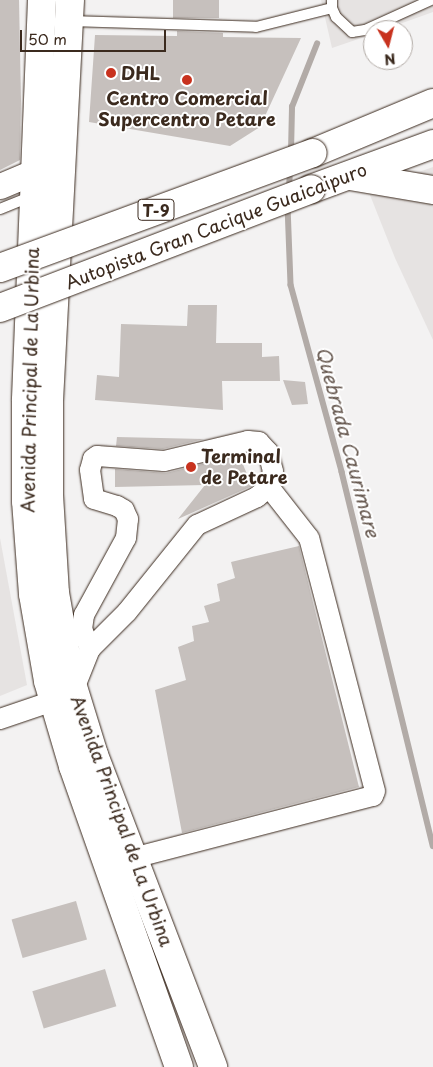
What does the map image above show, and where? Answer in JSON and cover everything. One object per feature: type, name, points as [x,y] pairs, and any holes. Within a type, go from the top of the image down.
[{"type":"main road","name":"Avenida Principal de La Urbina","points":[[42,0],[33,184],[26,501],[33,594],[64,695],[138,956],[179,1067]]},
{"type":"main road","name":"Avenida Principal de La Urbina","points":[[69,10],[50,384],[49,486],[55,593],[64,695],[133,858],[213,1067]]},
{"type":"main road","name":"Autopista Gran Cacique Guaicaipuro","points":[[0,268],[313,153],[433,103]]},
{"type":"main road","name":"Autopista Gran Cacique Guaicaipuro","points":[[0,308],[433,144]]},
{"type":"main road","points":[[349,176],[433,190]]},
{"type":"street","points":[[0,186],[33,184]]},
{"type":"street","points":[[0,719],[64,695],[90,649],[127,612],[197,526],[258,497],[269,487],[273,471],[268,452],[258,442],[248,441],[164,462],[97,456],[93,459],[90,470],[94,499],[124,510],[128,520],[126,538],[109,574],[84,615],[82,629],[90,649]]},
{"type":"street","points":[[133,858],[373,796],[374,791],[309,538],[269,487]]},
{"type":"lane","points":[[69,10],[256,26],[332,4],[336,17],[352,32],[365,30],[431,0]]},
{"type":"lane","points":[[0,209],[33,184]]},
{"type":"shaded area","points":[[321,0],[433,0],[433,12],[411,20],[363,20],[363,37],[332,48]]},
{"type":"shaded area","points":[[433,167],[433,340],[395,258],[368,190]]},
{"type":"shaded area","points":[[0,538],[27,685],[0,696]]},
{"type":"building","points":[[0,0],[19,0],[21,100],[20,160],[0,170]]},
{"type":"building","points":[[173,0],[219,0],[219,18],[173,18]]},
{"type":"building","name":"Centro Comercial Supercentro Petare","points":[[177,31],[223,33],[223,37],[301,38],[260,127],[230,146],[89,122],[95,35],[177,36]]},
{"type":"building","points":[[188,305],[217,305],[216,343],[262,343],[262,357],[279,356],[280,381],[222,381],[223,410],[95,400],[97,375],[119,377],[121,324],[187,326]]},
{"type":"building","points":[[283,380],[305,382],[308,404],[292,405]]},
{"type":"building","points":[[117,437],[204,439],[163,449],[116,446]]},
{"type":"building","points":[[239,455],[252,486],[178,519],[205,485],[115,487],[115,469],[166,473]]},
{"type":"building","points":[[299,546],[359,787],[182,833],[155,690],[186,680],[178,647],[194,641],[192,626],[209,622],[204,606],[220,601],[217,584],[235,578],[231,562]]},
{"type":"building","points":[[76,901],[87,939],[23,958],[12,919]]},
{"type":"building","points":[[105,969],[116,1006],[44,1029],[32,991]]},
{"type":"waterway","name":"Quebrada Caurimare","points":[[291,152],[292,107],[317,44]]},
{"type":"waterway","name":"Quebrada Caurimare","points":[[289,189],[290,169]]},
{"type":"waterway","name":"Quebrada Caurimare","points":[[288,206],[291,285],[342,472],[433,846]]},
{"type":"place","name":"DHL","points":[[111,73]]},
{"type":"place","name":"Centro Comercial Supercentro Petare","points":[[187,80]]},
{"type":"place","name":"Terminal de Petare","points":[[191,467]]}]
